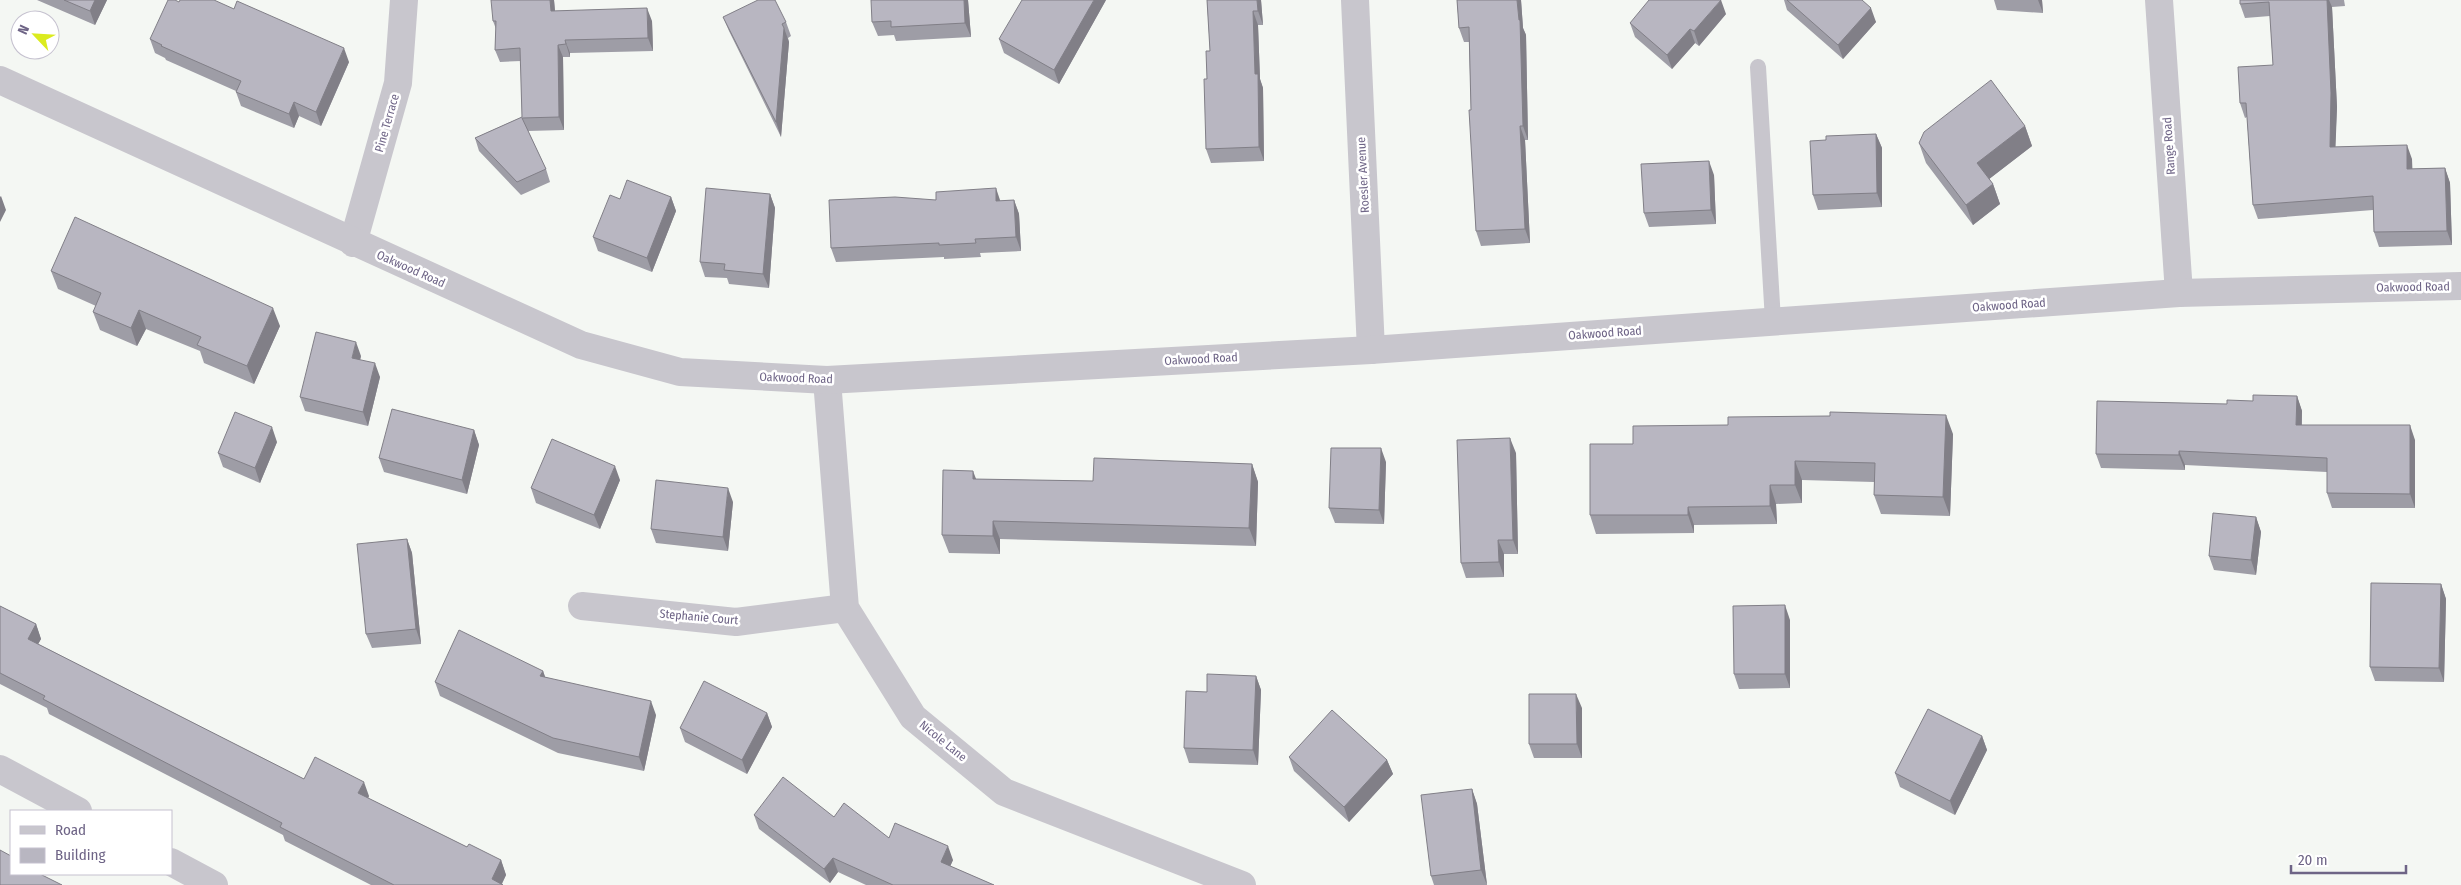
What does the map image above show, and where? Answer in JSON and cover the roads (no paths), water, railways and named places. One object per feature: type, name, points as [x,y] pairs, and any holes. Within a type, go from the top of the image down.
[{"type":"street","name":"Pine Terrace","points":[[353,243],[398,83],[404,0]]},
{"type":"street","name":"Roesler Avenue","points":[[1355,0],[1372,350]]},
{"type":"street","name":"Range Road","points":[[2160,0],[2179,293]]},
{"type":"street","name":"Oakwood Road","points":[[0,80],[581,346],[680,372],[827,380],[1372,350],[2179,293],[2461,286]]},
{"type":"street","name":"Nicole Lane","points":[[827,380],[845,608],[913,716],[1004,792],[1242,885]]},
{"type":"street","name":"Stephanie Court","points":[[582,606],[736,622],[845,608]]},
{"type":"street","points":[[0,769],[76,810]]},
{"type":"street","points":[[172,863],[214,885]]},
{"type":"lane","points":[[1758,67],[1773,321]]}]
